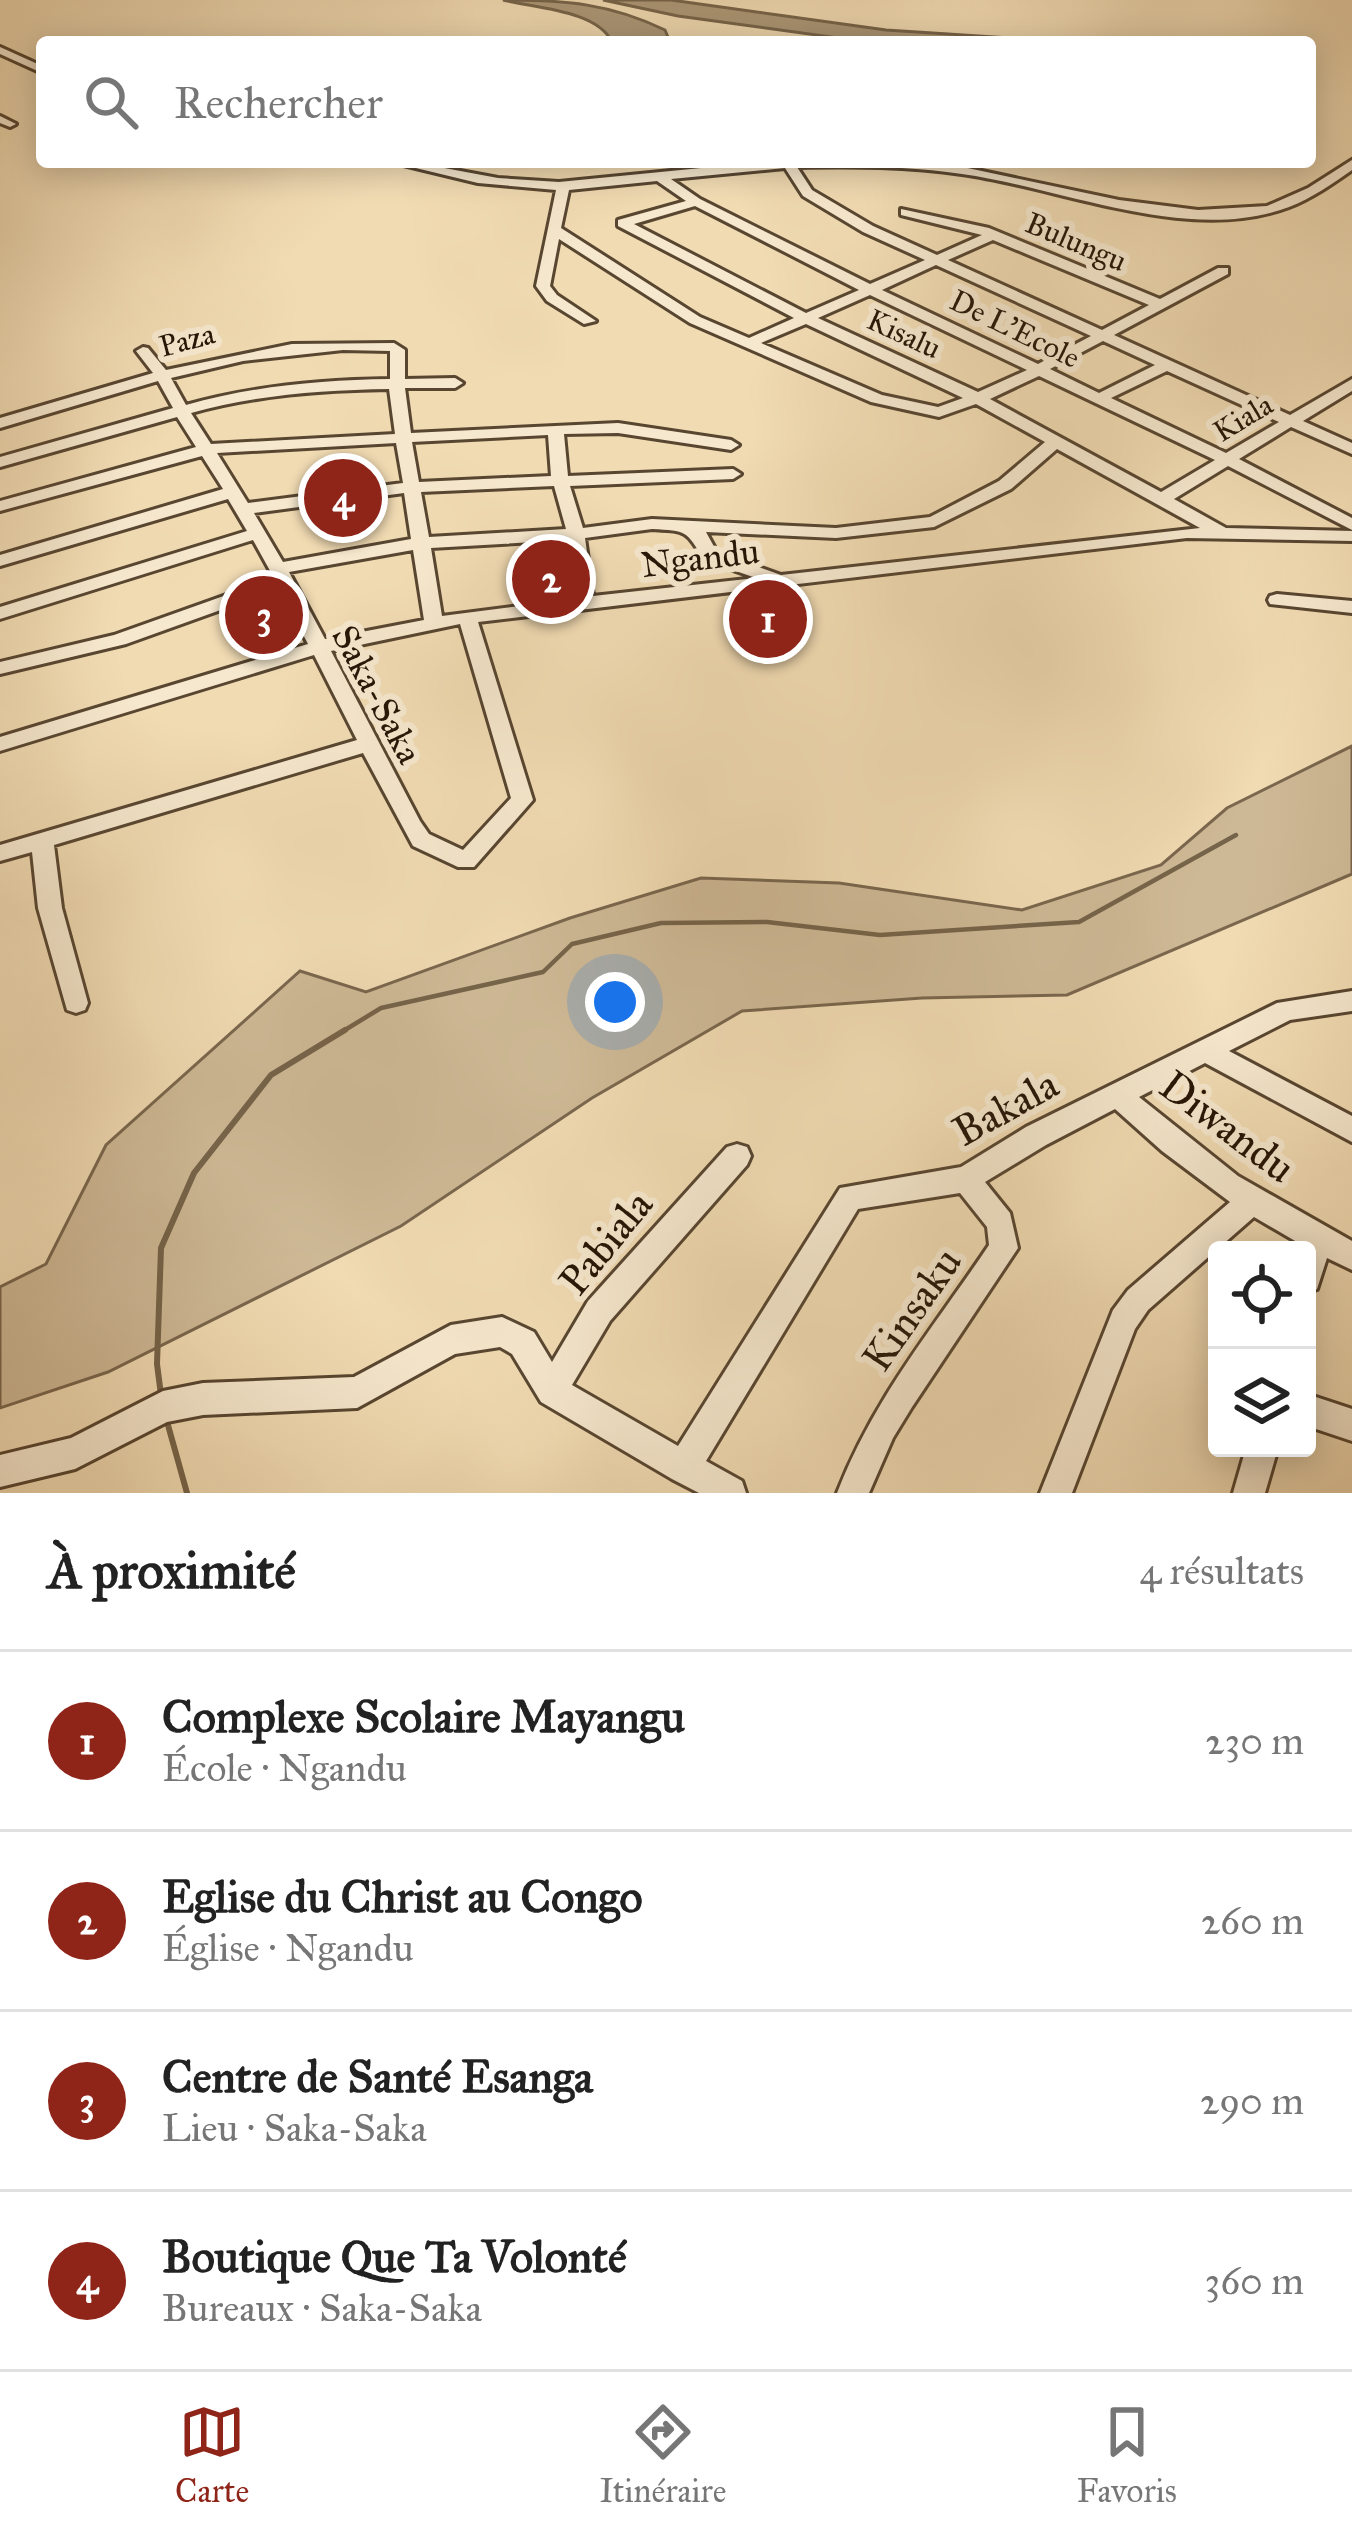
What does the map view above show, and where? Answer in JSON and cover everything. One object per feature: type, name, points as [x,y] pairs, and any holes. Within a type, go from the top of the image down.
[{"type":"street","points":[[0,50],[36,67]]},
{"type":"street","points":[[940,168],[969,170],[1145,211],[1209,214],[1266,211],[1291,203],[1352,164]]},
{"type":"street","points":[[424,168],[475,180],[563,187],[764,168]]},
{"type":"street","points":[[791,168],[807,193],[833,211],[1352,449]]},
{"type":"street","name":"De L'Ecole","points":[[658,176],[696,202],[871,291],[1226,459],[1352,525]]},
{"type":"street","points":[[563,187],[545,292],[589,321]]},
{"type":"street","name":"Kisalu","points":[[696,202],[623,223],[803,317],[979,399],[1227,536]]},
{"type":"street","name":"Bulungu","points":[[905,212],[993,235],[1157,304]]},
{"type":"street","points":[[554,230],[695,320],[877,399],[950,412],[1222,271]]},
{"type":"street","points":[[748,344],[993,235]]},
{"type":"street","name":"Paza","points":[[0,423],[249,352],[331,345],[394,347],[398,350],[398,385]]},
{"type":"street","name":"Saka-Saka","points":[[143,351],[165,374],[180,410],[258,533],[421,839],[466,861],[522,800],[467,617]]},
{"type":"street","points":[[1098,399],[1167,365]]},
{"type":"street","points":[[0,462],[180,410],[321,385],[455,383]]},
{"type":"street","points":[[398,385],[434,623]]},
{"type":"street","name":"Kiala","points":[[1162,499],[1290,421],[1348,392]]},
{"type":"street","points":[[0,506],[207,449],[618,428],[731,445]]},
{"type":"street","points":[[556,429],[560,479],[576,534],[585,605]]},
{"type":"street","points":[[0,668],[119,640],[280,574],[420,543],[576,534],[636,525],[836,533],[934,522],[1005,485],[1056,441]]},
{"type":"street","points":[[0,561],[238,500],[560,479],[733,474]]},
{"type":"street","points":[[686,525],[698,532],[710,556],[787,580]]},
{"type":"street","points":[[0,613],[258,533]]},
{"type":"street","name":"Ngandu","points":[[0,744],[318,647],[467,617],[1186,533],[1352,536]]},
{"type":"street","points":[[1277,600],[1352,607]]},
{"type":"street","points":[[0,853],[368,744]]},
{"type":"street","points":[[42,840],[55,932],[76,1003]]},
{"type":"street","name":"Bakala","points":[[683,1468],[850,1197],[966,1179],[1036,1136],[1286,1010],[1344,1007]]},
{"type":"street","points":[[1206,1051],[1352,1130]]},
{"type":"street","name":"Diwandu","points":[[1118,1095],[1200,1168],[1251,1202],[1352,1256]]},
{"type":"street","name":"Pabiala","points":[[552,1391],[599,1311],[737,1156]]},
{"type":"street","name":"Kinsaku","points":[[853,1493],[899,1394],[963,1314],[1004,1248],[1006,1234],[1000,1222],[966,1179]]},
{"type":"street","points":[[1056,1493],[1124,1320],[1138,1300],[1251,1202]]},
{"type":"street","points":[[1316,1247],[1318,1240]]},
{"type":"street","points":[[0,1472],[75,1453],[163,1407],[203,1399],[357,1392],[451,1340],[502,1332],[524,1343],[552,1391],[730,1493]]},
{"type":"street","points":[[1316,1413],[1352,1425]]},
{"type":"street","points":[[1249,1493],[1259,1457]]},
{"type":"shaded area","points":[[503,0],[605,9],[665,30],[668,36],[608,36],[593,23]]},
{"type":"shaded area","points":[[603,0],[671,0],[886,30],[979,36],[824,36],[678,16]]},
{"type":"shaded area","points":[[1352,746],[1352,874],[1067,995],[922,998],[742,1011],[592,1098],[401,1226],[108,1372],[0,1408],[0,1287],[46,1264],[106,1145],[300,971],[366,992],[570,918],[701,878],[839,883],[1022,910],[1161,865],[1227,808]]},
{"type":"waterway","points":[[340,1033],[381,1008],[543,972],[572,944],[661,923],[767,922],[880,935],[1079,922],[1236,835]]},
{"type":"waterway","points":[[161,1395],[157,1364],[161,1248],[194,1173],[271,1075],[345,1030]]},
{"type":"waterway","points":[[166,1418],[187,1493]]},
{"type":"place","name":"Boutique Que Ta Volonté","points":[[343,498]]},
{"type":"place","name":"Eglise du Christ au Congo","points":[[551,579]]},
{"type":"place","name":"Centre de Santé Esanga","points":[[264,615]]},
{"type":"place","name":"Complexe Scolaire Mayangu","points":[[768,619]]}]
